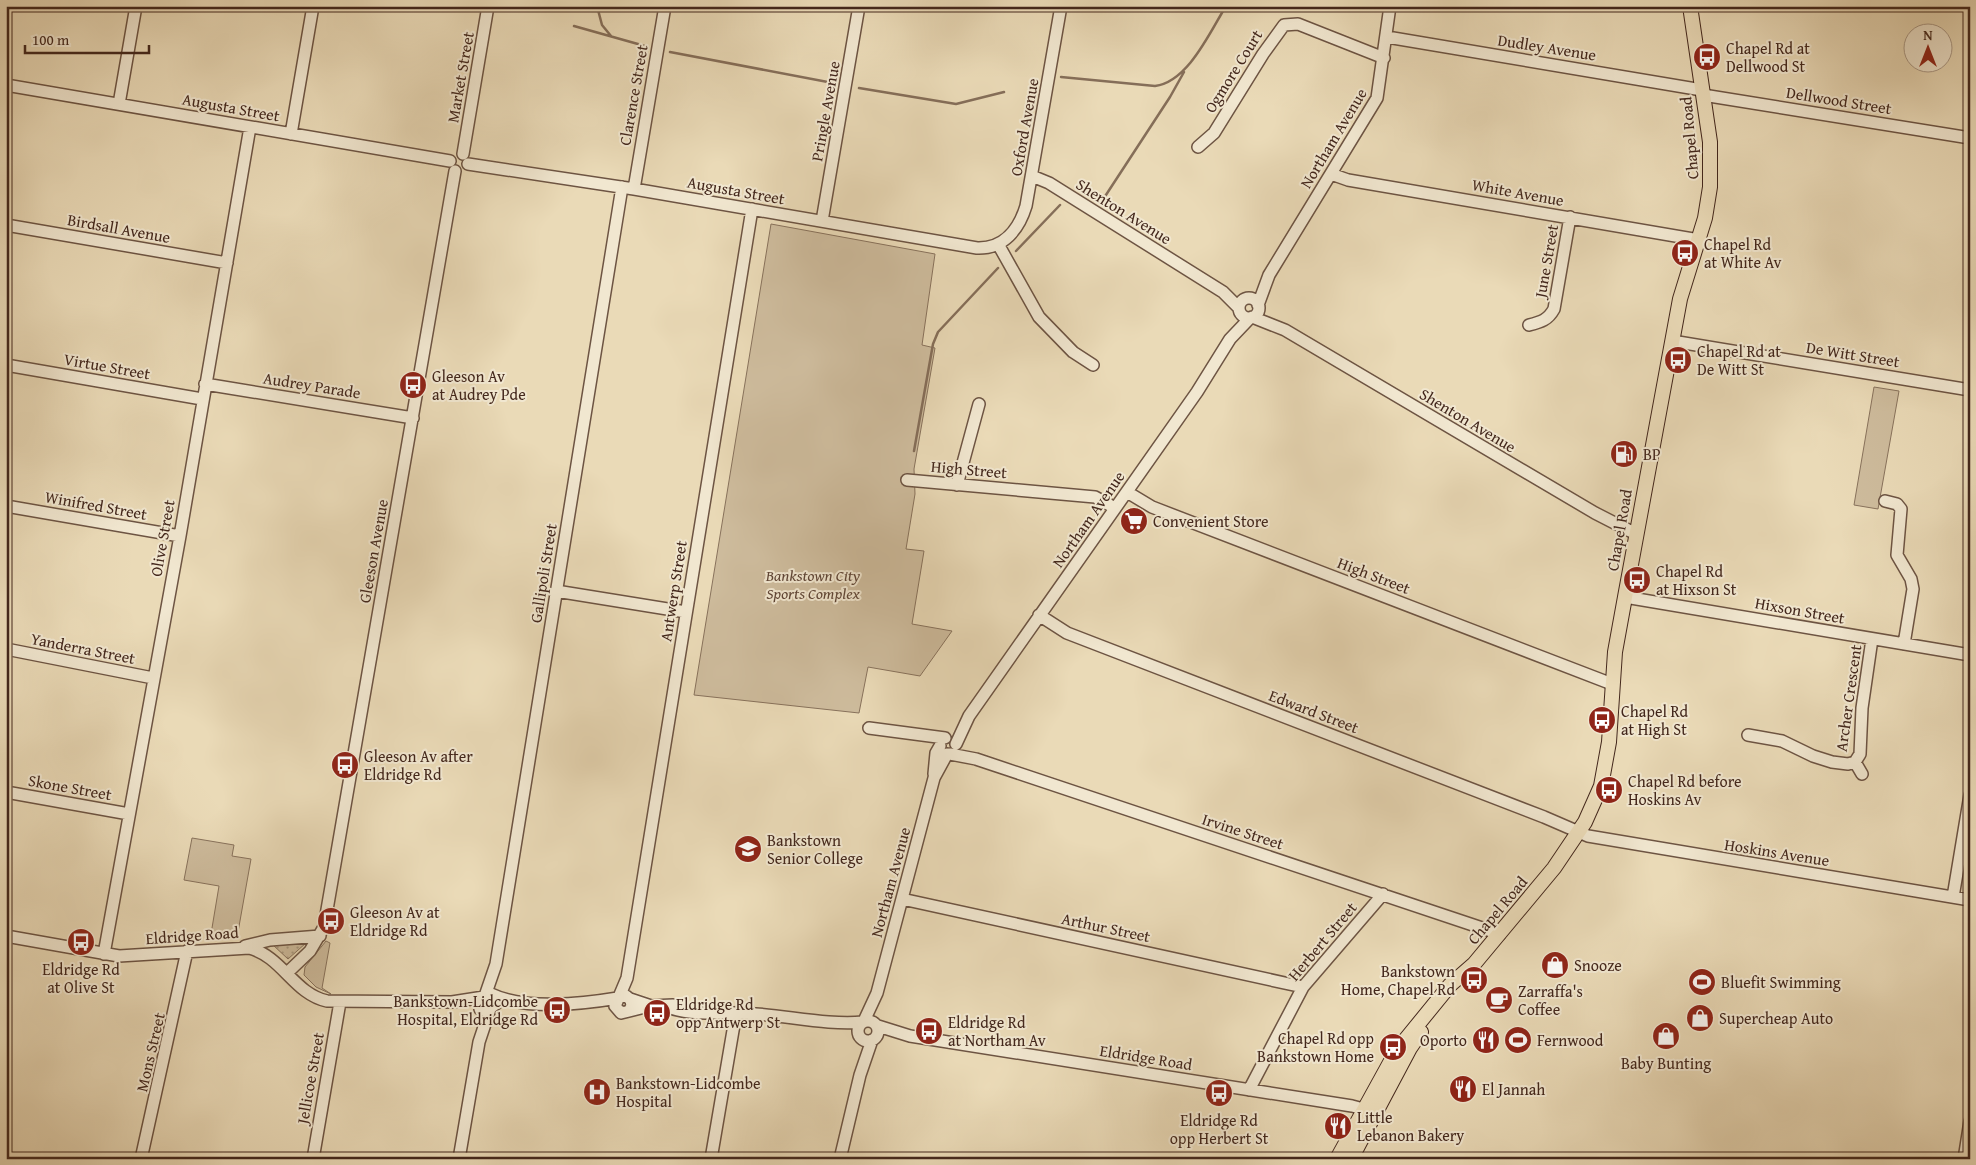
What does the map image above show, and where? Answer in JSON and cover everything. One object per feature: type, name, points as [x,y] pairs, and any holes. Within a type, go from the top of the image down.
[{"type":"main road","name":"Chapel Road","points":[[1337,1159],[1419,1035],[1457,990],[1474,964],[1554,868],[1580,832],[1595,802],[1605,770],[1610,732],[1615,652],[1624,597],[1680,299],[1707,209],[1711,176],[1711,148],[1690,6]]},
{"type":"main road","name":"Chapel Road","points":[[1351,1159],[1370,1111]]},
{"type":"street","points":[[119,104],[136,6]]},
{"type":"street","points":[[291,134],[313,6]]},
{"type":"street","name":"Market Street","points":[[466,159],[488,6]]},
{"type":"street","name":"Clarence Street","points":[[628,188],[665,6]]},
{"type":"street","name":"Pringle Avenue","points":[[822,221],[859,6]]},
{"type":"street","name":"Oxford Avenue","points":[[998,244],[1010,235],[1022,218],[1032,176],[1061,6]]},
{"type":"street","name":"Northam Avenue","points":[[840,1159],[871,1033],[877,993],[934,778],[935,759],[948,745],[969,716],[1127,492],[1197,392],[1230,339],[1254,312],[1269,275],[1377,98],[1390,6]]},
{"type":"street","name":"Ogmore Court","points":[[1198,147],[1214,132],[1263,54],[1284,25],[1298,24],[1384,58]]},
{"type":"street","name":"Dudley Avenue","points":[[1387,37],[1703,92]]},
{"type":"street","name":"Augusta Street","points":[[6,85],[291,134],[452,166]]},
{"type":"street","name":"Dellwood Street","points":[[1703,92],[1970,138]]},
{"type":"street","name":"Olive Street","points":[[104,954],[180,536],[250,127]]},
{"type":"street","points":[[456,153],[466,159],[462,171],[452,166],[456,153]]},
{"type":"street","name":"Augusta Street","points":[[466,159],[977,248],[998,244]]},
{"type":"street","name":"Gleeson Avenue","points":[[287,974],[310,951],[320,936],[413,418],[452,166]]},
{"type":"street","name":"White Avenue","points":[[1331,174],[1348,180],[1699,240]]},
{"type":"street","name":"Shenton Avenue","points":[[1032,176],[1049,183],[1223,292],[1239,308],[1241,315],[1254,312],[1595,513],[1636,534]]},
{"type":"street","name":"Gallipoli Street","points":[[459,1159],[479,1042],[496,964],[556,591],[628,188]]},
{"type":"street","name":"Antwerp Street","points":[[622,1000],[752,209]]},
{"type":"street","name":"June Street","points":[[1529,325],[1542,322],[1550,316],[1554,309],[1570,217]]},
{"type":"street","name":"Birdsall Avenue","points":[[6,225],[227,263]]},
{"type":"street","points":[[998,244],[1039,318],[1073,352],[1093,365]]},
{"type":"street","name":"Northam Avenue","points":[[1230,339],[1242,301],[1269,275]]},
{"type":"street","name":"Shenton Avenue","points":[[1223,292],[1247,298]]},
{"type":"street","points":[[1247,298],[1255,300],[1254,312]]},
{"type":"street","name":"De Witt Street","points":[[1672,341],[1970,390]]},
{"type":"street","name":"Virtue Street","points":[[6,364],[202,399]]},
{"type":"street","name":"Audrey Parade","points":[[205,384],[413,418]]},
{"type":"street","points":[[957,485],[979,404]]},
{"type":"street","name":"High Street","points":[[907,480],[1095,497],[1115,508]]},
{"type":"street","name":"High Street","points":[[1127,492],[1152,507],[1612,684]]},
{"type":"street","points":[[1885,501],[1897,504],[1901,509],[1897,555],[1912,584],[1904,644]]},
{"type":"street","name":"Winifred Street","points":[[6,506],[180,536]]},
{"type":"street","points":[[556,591],[686,612]]},
{"type":"street","name":"Hixson Street","points":[[1624,597],[1970,655]]},
{"type":"street","name":"Edward Street","points":[[1039,615],[1067,633],[1580,832]]},
{"type":"street","name":"Archer Crescent","points":[[1748,734],[1782,741],[1813,756],[1832,762],[1848,764],[1855,762],[1860,754],[1862,708],[1872,639]]},
{"type":"street","name":"Yanderra Street","points":[[6,649],[153,678]]},
{"type":"street","name":"Irvine Street","points":[[869,728],[919,736],[948,745],[976,759],[1500,934]]},
{"type":"street","name":"Archer Crescent","points":[[1855,762],[1862,774]]},
{"type":"street","name":"Skone Street","points":[[6,792],[129,814]]},
{"type":"street","points":[[1953,897],[1970,795]]},
{"type":"street","name":"Hoskins Avenue","points":[[1580,832],[1615,841],[1970,900]]},
{"type":"street","name":"Herbert Street","points":[[1249,1090],[1303,987],[1383,894]]},
{"type":"street","name":"Arthur Street","points":[[902,899],[1303,987]]},
{"type":"street","name":"Eldridge Road","points":[[6,936],[123,956],[237,948],[254,950],[268,955],[312,996],[327,1001],[588,1003],[622,1000],[651,1006],[666,1006],[677,1011],[692,1013],[736,1012],[834,1023],[871,1033],[910,1036],[1370,1111]]},
{"type":"street","points":[[237,948],[270,940],[320,936]]},
{"type":"street","name":"Mons Street","points":[[141,1159],[187,951]]},
{"type":"street","name":"Northam Avenue","points":[[864,1021],[877,993]]},
{"type":"street","name":"Eldridge Road","points":[[622,1000],[632,1004],[630,1011],[651,1006]]},
{"type":"street","name":"Jellicoe Street","points":[[313,1159],[340,1002]]},
{"type":"street","points":[[711,1159],[736,1012]]},
{"type":"street","name":"Eldridge Road","points":[[834,1023],[871,1021],[871,1033]]},
{"type":"street","points":[[1964,1159],[1970,1121]]},
{"type":"green space","name":"Bankstown City Sports Complex","points":[[771,224],[935,254],[922,345],[935,348],[914,469],[915,494],[906,549],[924,551],[912,624],[952,631],[920,676],[868,667],[859,713],[694,695]]},
{"type":"green space","points":[[1874,387],[1899,391],[1878,509],[1854,505]]},
{"type":"green space","points":[[192,838],[234,845],[232,856],[251,859],[238,932],[211,934],[219,886],[184,880]]},
{"type":"green space","points":[[326,941],[330,943],[322,988],[331,994],[316,987],[304,975],[305,967]]},
{"type":"green space","points":[[306,943],[288,959],[273,945]]},
{"type":"waterway","points":[[597,6],[602,25],[611,36]]},
{"type":"waterway","points":[[1061,77],[1155,86],[1167,82],[1188,66],[1205,42],[1226,6]]},
{"type":"waterway","points":[[574,26],[645,46]]},
{"type":"waterway","points":[[670,52],[833,83]]},
{"type":"waterway","points":[[1102,201],[1170,97],[1184,72]]},
{"type":"waterway","points":[[859,88],[956,104],[1004,92]]},
{"type":"waterway","points":[[1016,251],[1060,205]]},
{"type":"waterway","points":[[914,451],[933,344],[938,332],[998,268]]},
{"type":"place","name":"Chapel Rd at Dellwood St","points":[[1707,57]]},
{"type":"place","name":"Chapel Rd at White Av","points":[[1685,253]]},
{"type":"place","name":"Chapel Rd at De Witt St","points":[[1678,360]]},
{"type":"place","name":"Gleeson Av at Audrey Pde","points":[[413,385]]},
{"type":"place","name":"BP","points":[[1624,454]]},
{"type":"place","name":"Convenient Store","points":[[1134,521]]},
{"type":"place","name":"Chapel Rd at Hixson St","points":[[1637,580]]},
{"type":"place","name":"Chapel Rd at High St","points":[[1602,720]]},
{"type":"place","name":"Gleeson Av after Eldridge Rd","points":[[345,765]]},
{"type":"place","name":"Chapel Rd before Hoskins Av","points":[[1609,790]]},
{"type":"place","name":"Bankstown Senior College","points":[[748,849]]},
{"type":"place","name":"Gleeson Av at Eldridge Rd","points":[[331,921]]},
{"type":"place","name":"Eldridge Rd at Olive St","points":[[81,942]]},
{"type":"place","name":"Snooze","points":[[1555,965]]},
{"type":"place","name":"Bankstown Home, Chapel Rd","points":[[1474,980]]},
{"type":"place","name":"Bluefit Swimming","points":[[1702,982]]},
{"type":"place","name":"Zarraffa's Coffee","points":[[1499,1000]]},
{"type":"place","name":"Bankstown-Lidcombe Hospital, Eldridge Rd","points":[[557,1010]]},
{"type":"place","name":"Eldridge Rd opp Antwerp St","points":[[657,1013]]},
{"type":"place","name":"Supercheap Auto","points":[[1700,1018]]},
{"type":"place","name":"Eldridge Rd at Northam Av","points":[[929,1031]]},
{"type":"place","name":"Baby Bunting","points":[[1666,1036]]},
{"type":"place","name":"Oporto","points":[[1486,1040]]},
{"type":"place","name":"Fernwood","points":[[1518,1040]]},
{"type":"place","name":"Chapel Rd opp Bankstown Home","points":[[1393,1047]]},
{"type":"place","name":"El Jannah","points":[[1463,1089]]},
{"type":"place","name":"Bankstown-Lidcombe Hospital","points":[[597,1092]]},
{"type":"place","name":"Eldridge Rd opp Herbert St","points":[[1219,1093]]},
{"type":"place","name":"Little Lebanon Bakery","points":[[1338,1126]]}]
